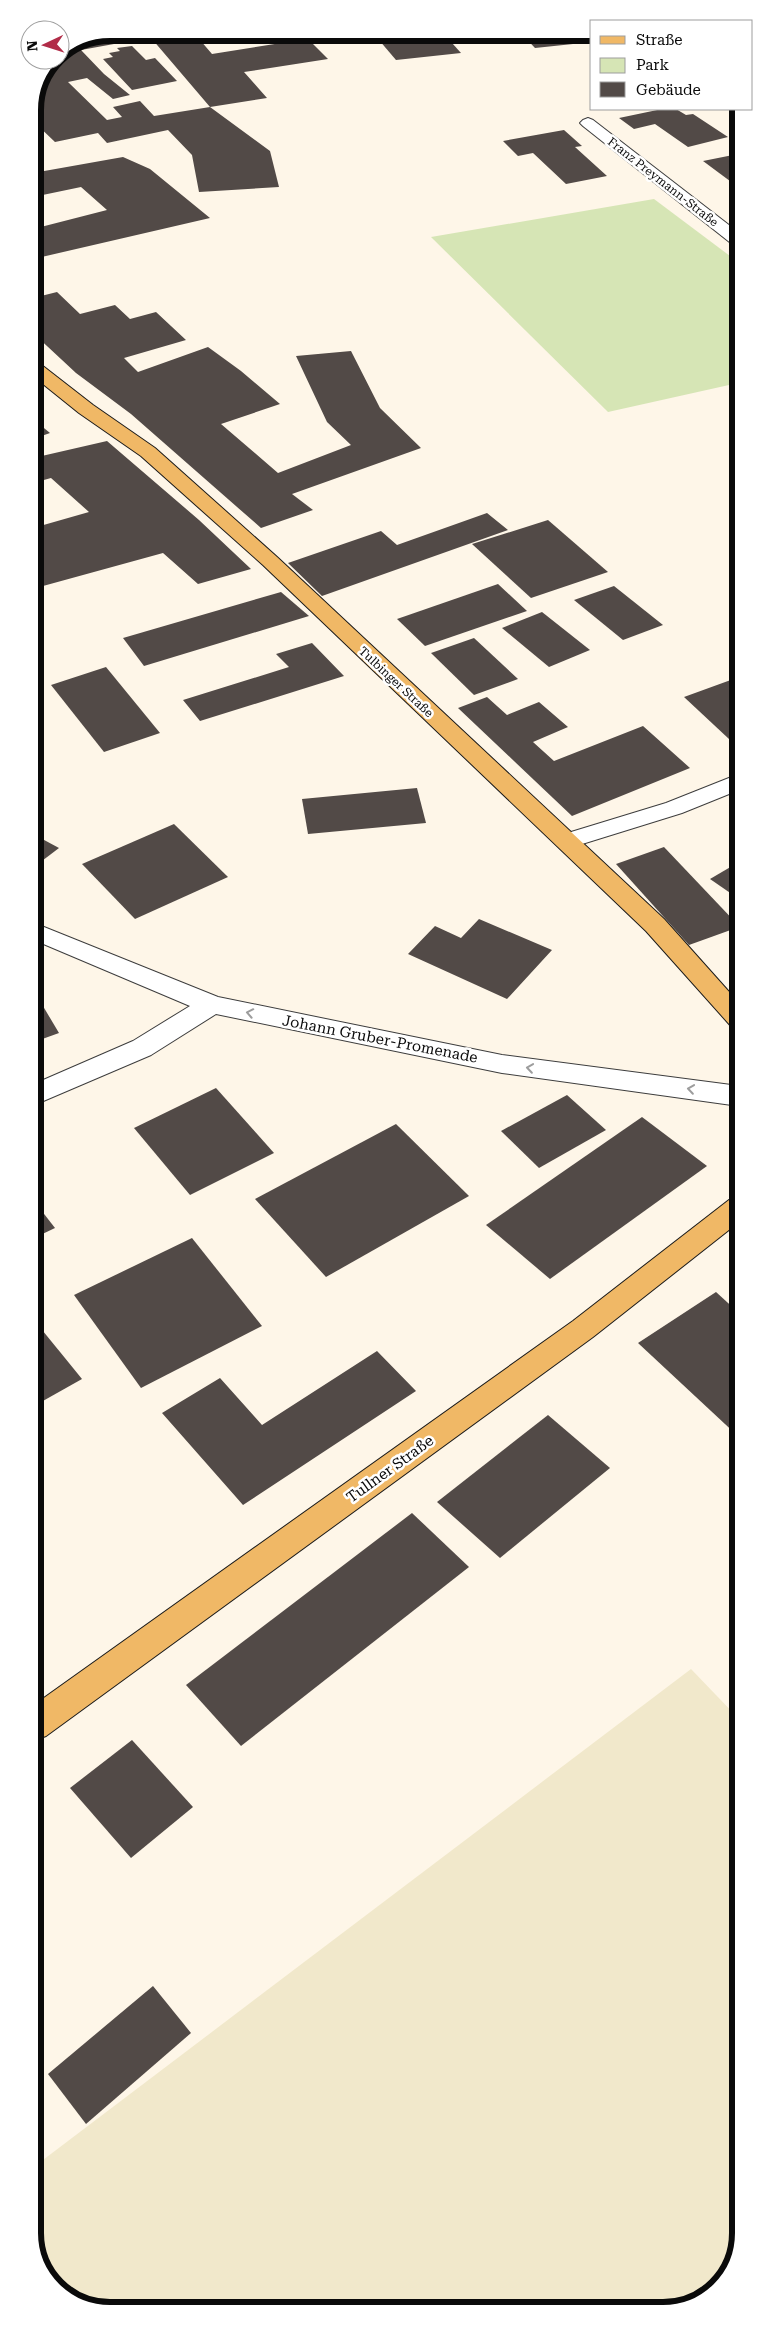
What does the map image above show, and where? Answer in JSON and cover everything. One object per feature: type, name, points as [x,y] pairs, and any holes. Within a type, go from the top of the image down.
[{"type":"main road","name":"Tulbinger Straße","points":[[41,373],[148,452],[270,561],[655,925],[732,1011]]},
{"type":"main road","name":"Tullner Straße","points":[[41,1720],[583,1329],[732,1212]]},
{"type":"street","name":"Franz Preymann-Straße","points":[[588,124],[732,235]]},
{"type":"street","points":[[566,841],[674,808],[732,784]]},
{"type":"street","name":"Johann Gruber-Promenade","points":[[41,934],[213,1005],[502,1064],[732,1095]]},
{"type":"street","points":[[41,1092],[142,1048],[191,1016],[213,1005]]},
{"type":"shaded area","points":[[691,1669],[732,1712],[732,2233],[728,2255],[722,2267],[712,2282],[701,2290],[681,2299],[663,2302],[106,2302],[88,2298],[61,2282],[47,2259],[41,2233],[41,2161]]},
{"type":"green space","points":[[654,199],[732,258],[732,384],[608,412],[431,237]]},
{"type":"building","points":[[111,41],[114,44],[81,50],[104,74],[130,95],[113,99],[87,78],[68,82],[107,120],[122,117],[113,107],[140,101],[154,116],[210,107],[270,151],[279,187],[199,192],[192,155],[168,130],[107,143],[98,133],[55,142],[41,129],[41,110],[47,84],[53,72],[54,70],[70,70],[70,54],[84,47]]},
{"type":"building","points":[[154,41],[201,41],[212,54],[281,43],[279,41],[310,41],[328,59],[244,72],[267,98],[210,107]]},
{"type":"building","points":[[380,41],[450,41],[461,53],[396,60]]},
{"type":"building","points":[[528,41],[590,41],[590,42],[535,48]]},
{"type":"building","points":[[132,46],[146,60],[155,58],[177,81],[132,90],[103,59],[113,57],[109,53],[120,51],[117,48]]},
{"type":"building","points":[[657,110],[678,110],[686,115],[693,114],[728,137],[688,147],[655,124],[634,129],[619,118]]},
{"type":"building","points":[[564,130],[582,146],[575,147],[607,176],[566,184],[533,153],[518,156],[503,141]]},
{"type":"building","points":[[732,155],[732,183],[703,161]]},
{"type":"building","points":[[123,157],[150,169],[210,218],[41,257],[41,227],[107,210],[81,187],[41,195],[41,172]]},
{"type":"building","points":[[57,292],[80,314],[115,305],[130,319],[156,312],[186,340],[124,358],[138,372],[208,347],[241,371],[280,404],[221,424],[278,473],[351,445],[327,422],[296,356],[351,351],[380,408],[421,448],[292,494],[313,510],[261,528],[131,414],[76,373],[41,340],[41,296]]},
{"type":"building","points":[[41,426],[50,433],[41,436]]},
{"type":"building","points":[[107,441],[199,520],[251,569],[198,584],[163,553],[43,586],[41,584],[41,526],[89,512],[51,478],[41,481],[41,456]]},
{"type":"building","points":[[487,513],[508,530],[322,596],[288,563],[381,531],[397,545]]},
{"type":"building","points":[[548,520],[608,572],[531,598],[472,544]]},
{"type":"building","points":[[498,584],[527,611],[425,646],[397,619]]},
{"type":"building","points":[[614,586],[663,625],[623,640],[574,600]]},
{"type":"building","points":[[281,592],[309,616],[144,666],[123,638]]},
{"type":"building","points":[[542,612],[590,650],[549,667],[502,628]]},
{"type":"building","points":[[474,638],[518,679],[474,695],[431,653]]},
{"type":"building","points":[[312,643],[344,676],[200,721],[183,700],[289,667],[276,654]]},
{"type":"building","points":[[106,667],[160,733],[104,752],[51,685]]},
{"type":"building","points":[[732,680],[732,738],[729,739],[684,697]]},
{"type":"building","points":[[487,697],[507,715],[539,702],[568,727],[533,742],[554,761],[643,726],[690,768],[572,816],[458,708]]},
{"type":"building","points":[[417,788],[426,823],[308,834],[302,799]]},
{"type":"building","points":[[174,824],[228,877],[135,919],[82,864]]},
{"type":"building","points":[[41,838],[59,848],[41,862]]},
{"type":"building","points":[[664,847],[732,919],[732,930],[689,945],[616,864]]},
{"type":"building","points":[[732,866],[732,894],[710,879]]},
{"type":"building","points":[[479,919],[552,950],[507,999],[408,954],[435,926],[461,938]]},
{"type":"building","points":[[41,1003],[59,1033],[41,1039]]},
{"type":"building","points":[[216,1088],[274,1153],[190,1195],[134,1128]]},
{"type":"building","points":[[567,1095],[606,1130],[539,1168],[501,1131]]},
{"type":"building","points":[[642,1117],[707,1166],[550,1279],[486,1225]]},
{"type":"building","points":[[396,1124],[469,1196],[326,1277],[255,1199]]},
{"type":"building","points":[[41,1210],[55,1228],[41,1235]]},
{"type":"building","points":[[192,1238],[262,1326],[141,1388],[74,1295]]},
{"type":"building","points":[[716,1292],[732,1307],[732,1431],[638,1343]]},
{"type":"building","points":[[41,1329],[82,1379],[41,1402]]},
{"type":"building","points":[[377,1351],[416,1391],[243,1505],[162,1413],[220,1378],[262,1425]]},
{"type":"building","points":[[548,1415],[610,1468],[500,1558],[437,1502]]},
{"type":"building","points":[[412,1513],[469,1567],[241,1746],[186,1685]]},
{"type":"building","points":[[132,1740],[193,1807],[131,1858],[70,1788]]},
{"type":"building","points":[[153,1986],[191,2033],[86,2124],[48,2074]]}]
